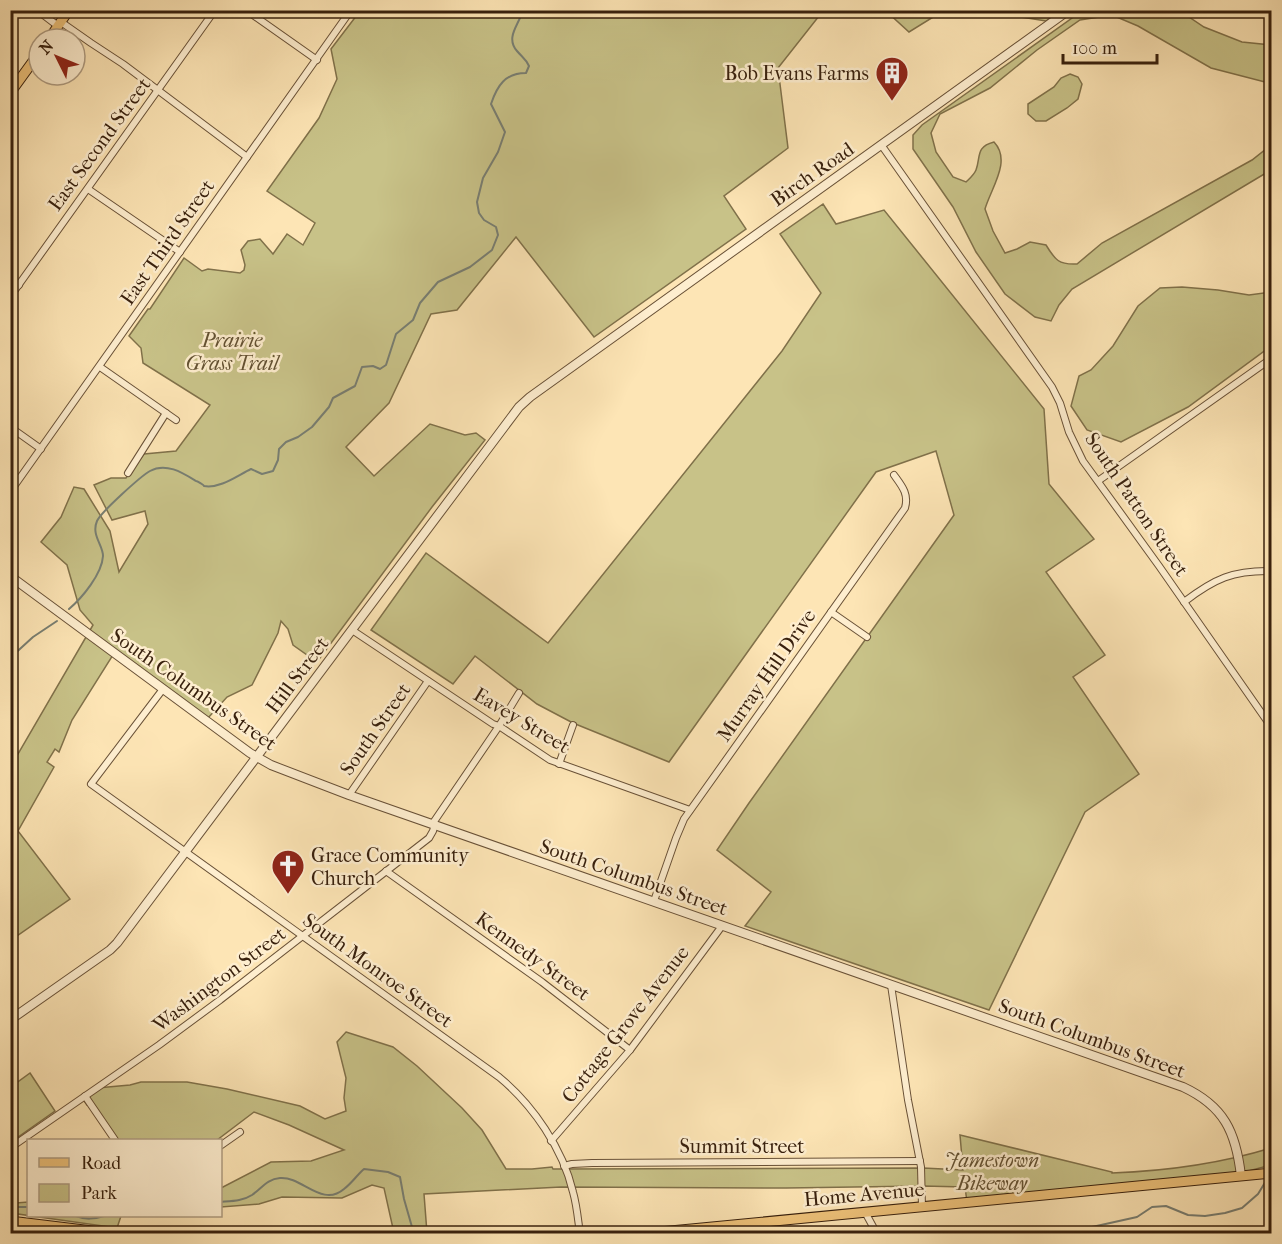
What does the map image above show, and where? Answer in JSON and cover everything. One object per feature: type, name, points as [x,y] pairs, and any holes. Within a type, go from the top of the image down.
[{"type":"main road","points":[[58,27],[69,10]]},
{"type":"main road","points":[[10,93],[27,70]]},
{"type":"main road","name":"Home Avenue","points":[[639,1233],[1272,1173]]},
{"type":"main road","points":[[10,1221],[117,1233]]},
{"type":"street","points":[[36,10],[123,64],[247,157]]},
{"type":"street","name":"East Second Street","points":[[10,297],[214,10]]},
{"type":"street","points":[[246,10],[316,60]]},
{"type":"street","name":"East Third Street","points":[[10,492],[351,10]]},
{"type":"street","name":"Birch Road","points":[[574,365],[1069,10]]},
{"type":"street","name":"South Patton Street","points":[[882,146],[1052,387],[1075,446],[1272,728]]},
{"type":"street","points":[[88,189],[180,252]]},
{"type":"street","points":[[10,279],[19,285]]},
{"type":"street","points":[[1098,481],[1272,358]]},
{"type":"street","name":"Hill Street","points":[[10,1020],[114,947],[513,414],[530,397],[574,365]]},
{"type":"street","points":[[100,367],[176,420]]},
{"type":"street","points":[[128,473],[166,413]]},
{"type":"street","points":[[10,427],[41,449]]},
{"type":"street","name":"Murray Hill Drive","points":[[654,901],[684,819],[904,508],[906,493],[894,475]]},
{"type":"street","points":[[1184,602],[1203,587],[1229,575],[1272,571]]},
{"type":"street","name":"South Columbus Street","points":[[10,576],[271,765],[349,795],[1182,1087],[1203,1098],[1220,1114],[1232,1134],[1239,1155],[1241,1176]]},
{"type":"street","points":[[831,612],[867,637]]},
{"type":"street","name":"Eavey Street","points":[[352,630],[538,753],[559,764],[690,810]]},
{"type":"street","name":"South Street","points":[[349,795],[428,681]]},
{"type":"street","name":"South Monroe Street","points":[[163,688],[91,784],[499,1077],[528,1105],[564,1166],[573,1192],[580,1233]]},
{"type":"street","name":"Washington Street","points":[[10,1148],[159,1045],[429,838],[434,831],[434,824],[519,693]]},
{"type":"street","points":[[559,764],[573,725]]},
{"type":"street","name":"Kennedy Street","points":[[386,871],[542,982],[630,1050]]},
{"type":"street","name":"Cottage Grove Avenue","points":[[551,1141],[630,1050],[722,926]]},
{"type":"street","points":[[891,985],[908,1100],[920,1161],[922,1207]]},
{"type":"street","points":[[85,1096],[114,1139]]},
{"type":"street","points":[[222,1145],[240,1132]]},
{"type":"street","name":"Summit Street","points":[[564,1166],[592,1162],[920,1161]]},
{"type":"street","points":[[865,1212],[877,1233]]},
{"type":"green space","points":[[1059,10],[1046,21],[984,11]]},
{"type":"green space","name":"Prairie Grass Trail","points":[[360,11],[823,11],[778,68],[788,148],[724,196],[746,229],[594,337],[516,237],[457,310],[431,314],[389,403],[346,447],[374,476],[430,424],[465,435],[476,433],[485,440],[432,507],[317,662],[293,645],[288,629],[281,621],[278,633],[252,685],[227,697],[208,718],[116,650],[72,720],[59,752],[55,749],[47,762],[54,767],[18,831],[70,899],[11,940],[11,766],[93,625],[80,610],[67,565],[41,542],[61,517],[74,487],[84,489],[110,531],[119,572],[148,524],[145,511],[112,520],[94,485],[111,478],[126,478],[144,454],[176,451],[210,405],[143,363],[141,348],[129,336],[184,258],[202,271],[208,269],[240,273],[244,270],[245,265],[241,250],[248,241],[260,239],[273,254],[287,234],[303,245],[315,223],[267,191],[319,118],[337,79],[331,49]]},
{"type":"green space","points":[[886,11],[943,11],[909,32]]},
{"type":"green space","points":[[1082,11],[1180,11],[1204,27],[1242,42],[1271,45],[1271,82],[1211,68],[1138,26],[1112,15],[1080,20],[1037,50],[990,88],[940,114],[931,133],[936,152],[953,177],[966,182],[975,172],[981,150],[984,147],[994,142],[999,149],[1001,166],[985,209],[993,231],[1005,253],[1030,242],[1046,245],[1055,258],[1066,264],[1077,264],[1102,243],[1252,160],[1271,145],[1271,170],[1072,289],[1059,305],[1051,321],[1035,317],[1005,294],[976,252],[953,207],[913,149],[913,135],[922,125]]},
{"type":"green space","points":[[1070,74],[1078,77],[1082,84],[1078,99],[1046,121],[1036,121],[1028,114],[1028,104],[1054,87],[1061,78]]},
{"type":"green space","points":[[823,204],[836,224],[884,210],[1044,409],[1049,484],[1094,539],[1046,572],[1105,655],[1073,677],[1139,774],[1085,812],[989,1010],[745,926],[771,892],[717,850],[954,515],[936,451],[876,472],[669,762],[573,723],[537,704],[475,656],[453,684],[371,630],[426,553],[548,643],[782,351],[821,293],[780,234]]},
{"type":"green space","points":[[1182,287],[1249,295],[1271,292],[1271,346],[1188,407],[1121,442],[1087,430],[1071,406],[1079,376],[1091,370],[1113,346],[1138,306],[1160,288]]},
{"type":"green space","name":"Jamestown Bikeway","points":[[346,1032],[393,1047],[462,1108],[482,1130],[506,1169],[552,1167],[553,1169],[923,1168],[963,1170],[960,1135],[1112,1173],[1192,1166],[1271,1148],[1271,1165],[1241,1173],[967,1202],[965,1187],[923,1186],[561,1187],[424,1194],[427,1233],[394,1233],[384,1188],[372,1185],[342,1198],[282,1197],[259,1204],[222,1207],[222,1187],[271,1162],[311,1161],[344,1150],[289,1125],[254,1112],[218,1139],[117,1139],[92,1103],[87,1105],[82,1098],[97,1088],[141,1082],[187,1082],[300,1106],[325,1119],[346,1111],[344,1098],[346,1078],[337,1042]]},
{"type":"green space","points":[[30,1073],[55,1111],[11,1142],[11,1087]]},
{"type":"green space","points":[[10,1200],[16,1203],[27,1202],[27,1215],[11,1213]]},
{"type":"green space","points":[[39,1217],[121,1217],[117,1228]]},
{"type":"waterway","points":[[69,609],[80,599],[102,563],[103,556],[95,531],[97,521],[138,480],[150,471],[168,468],[204,486],[210,486],[222,484],[251,469],[262,474],[273,471],[278,460],[279,449],[286,442],[312,427],[329,407],[333,398],[355,386],[362,367],[373,366],[380,369],[386,365],[396,334],[413,320],[420,303],[438,282],[470,267],[492,250],[498,235],[496,227],[484,220],[479,213],[477,202],[483,178],[498,152],[505,132],[491,104],[493,97],[507,78],[526,73],[529,66],[512,41],[523,10]]},
{"type":"waterway","points":[[10,658],[33,637],[57,621]]},
{"type":"waterway","points":[[222,1202],[248,1197],[268,1182],[280,1178],[328,1195],[336,1194],[344,1189],[364,1169],[388,1172],[400,1177],[414,1234]]},
{"type":"waterway","points":[[1039,1234],[1092,1227],[1137,1217],[1152,1207],[1166,1206],[1188,1215],[1205,1216],[1225,1213],[1242,1208],[1258,1194],[1269,1176]]},
{"type":"waterway","points":[[10,1207],[27,1207]]},
{"type":"waterway","points":[[80,1217],[90,1219],[100,1217]]},
{"type":"place","name":"Bob Evans Farms","points":[[892,102]]},
{"type":"place","name":"Grace Community Church","points":[[288,895]]}]
